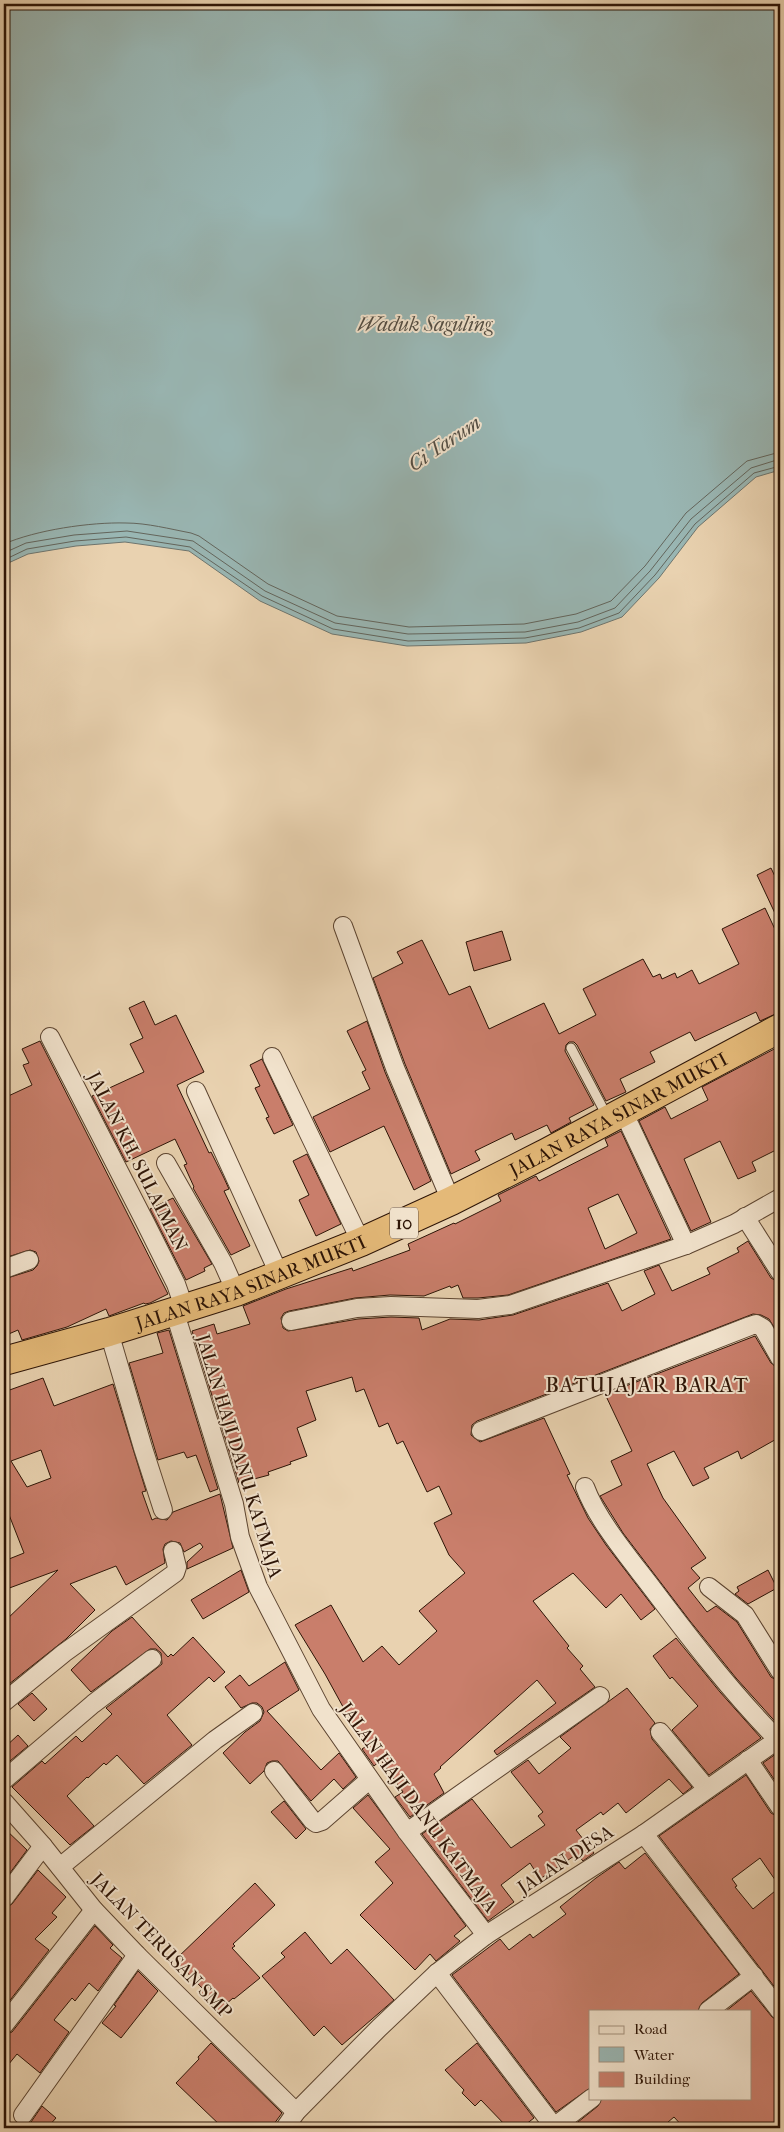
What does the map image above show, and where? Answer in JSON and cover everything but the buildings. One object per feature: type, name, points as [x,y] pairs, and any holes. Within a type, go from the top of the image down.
[{"type":"highway","name":"JALAN RAYA SINAR MUKTI","points":[[4,1361],[109,1332],[236,1292],[361,1242],[451,1201],[544,1154],[780,1028]]},
{"type":"street","points":[[342,926],[395,1068],[451,1201]]},
{"type":"street","name":"JALAN KH. SULAIMAN","points":[[50,1037],[176,1284],[179,1309]]},
{"type":"street","points":[[272,1057],[361,1242]]},
{"type":"street","points":[[196,1091],[280,1276]]},
{"type":"street","points":[[615,1115],[686,1245]]},
{"type":"street","points":[[166,1163],[223,1263],[236,1292]]},
{"type":"street","points":[[291,1321],[357,1308],[392,1306],[478,1309],[510,1305],[686,1245],[734,1224],[780,1198]]},
{"type":"street","points":[[745,1217],[780,1272]]},
{"type":"street","points":[[4,1269],[29,1260]]},
{"type":"street","name":"JALAN HAJI DANU KATMAJA","points":[[179,1309],[234,1504],[240,1536],[258,1588],[321,1709],[369,1780],[486,1935]]},
{"type":"street","points":[[481,1431],[756,1324],[763,1328],[780,1358]]},
{"type":"street","points":[[109,1332],[163,1510]]},
{"type":"street","points":[[585,1486],[590,1501],[634,1565],[712,1668],[779,1739]]},
{"type":"street","points":[[4,1702],[64,1654],[175,1573],[177,1566],[173,1551]]},
{"type":"street","points":[[709,1587],[745,1615],[780,1671]]},
{"type":"street","points":[[4,1780],[94,1704],[152,1659]]},
{"type":"street","points":[[407,1832],[600,1696]]},
{"type":"street","points":[[60,1867],[214,1740],[253,1713]]},
{"type":"street","points":[[660,1732],[708,1789]]},
{"type":"street","name":"JALAN DESA","points":[[285,2128],[296,2112],[378,2028],[437,1973],[486,1935],[644,1834],[779,1739]]},
{"type":"street","points":[[748,1760],[780,1807]]},
{"type":"street","points":[[274,1770],[316,1823],[322,1821],[369,1780]]},
{"type":"street","name":"JALAN TERUSAN SMP","points":[[4,1802],[43,1846],[94,1910],[137,1956],[296,2112]]},
{"type":"street","points":[[644,1834],[780,2011]]},
{"type":"street","points":[[4,1898],[43,1846]]},
{"type":"street","points":[[4,2025],[94,1910]]},
{"type":"street","points":[[23,2116],[137,1956]]},
{"type":"street","points":[[437,1973],[555,2128],[590,2100]]},
{"type":"street","points":[[709,2010],[754,1976]]},
{"type":"lane","points":[[572,1048],[615,1115]]},
{"type":"water","name":"Waduk Saguling","points":[[4,4],[780,4],[780,470],[756,477],[698,527],[659,578],[622,617],[581,632],[526,643],[407,646],[332,634],[260,601],[189,551],[125,542],[76,546],[28,554],[4,565]]},
{"type":"district","name":"BATUJAJAR BARAT","points":[[647,1385]]},
{"type":"water label","name":"Ci Tarum","points":[[444,443]]}]
